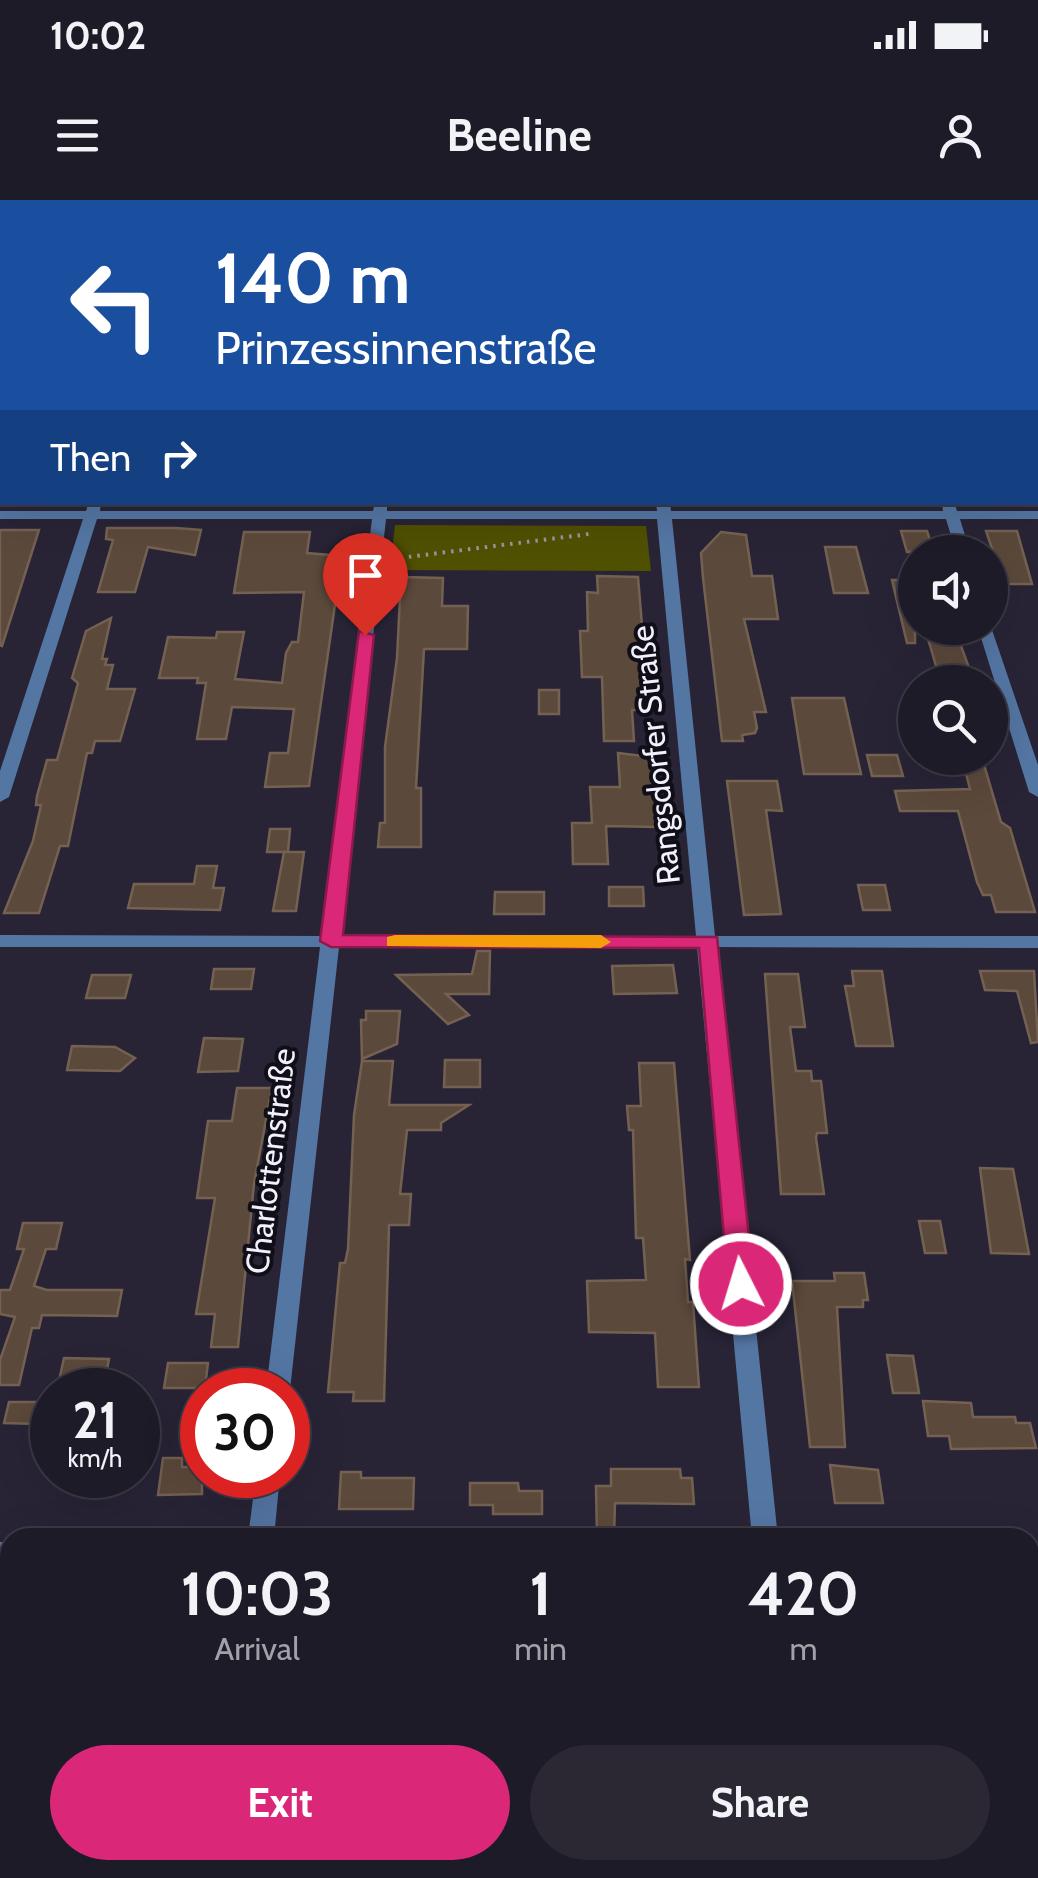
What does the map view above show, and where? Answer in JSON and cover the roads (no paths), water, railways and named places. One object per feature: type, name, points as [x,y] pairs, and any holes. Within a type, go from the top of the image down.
[{"type":"street","points":[[0,797],[93,509]]},
{"type":"street","points":[[0,514],[93,509],[949,509],[1038,515]]},
{"type":"street","name":"Charlottenstraße","points":[[281,1368],[380,509]]},
{"type":"street","name":"Rangsdorfer Straße","points":[[664,509],[710,942],[764,1528]]},
{"type":"street","points":[[949,509],[957,535]]},
{"type":"street","points":[[991,645],[1038,792]]},
{"type":"street","points":[[0,941],[1038,942]]},
{"type":"street","points":[[262,1528],[265,1498]]}]
